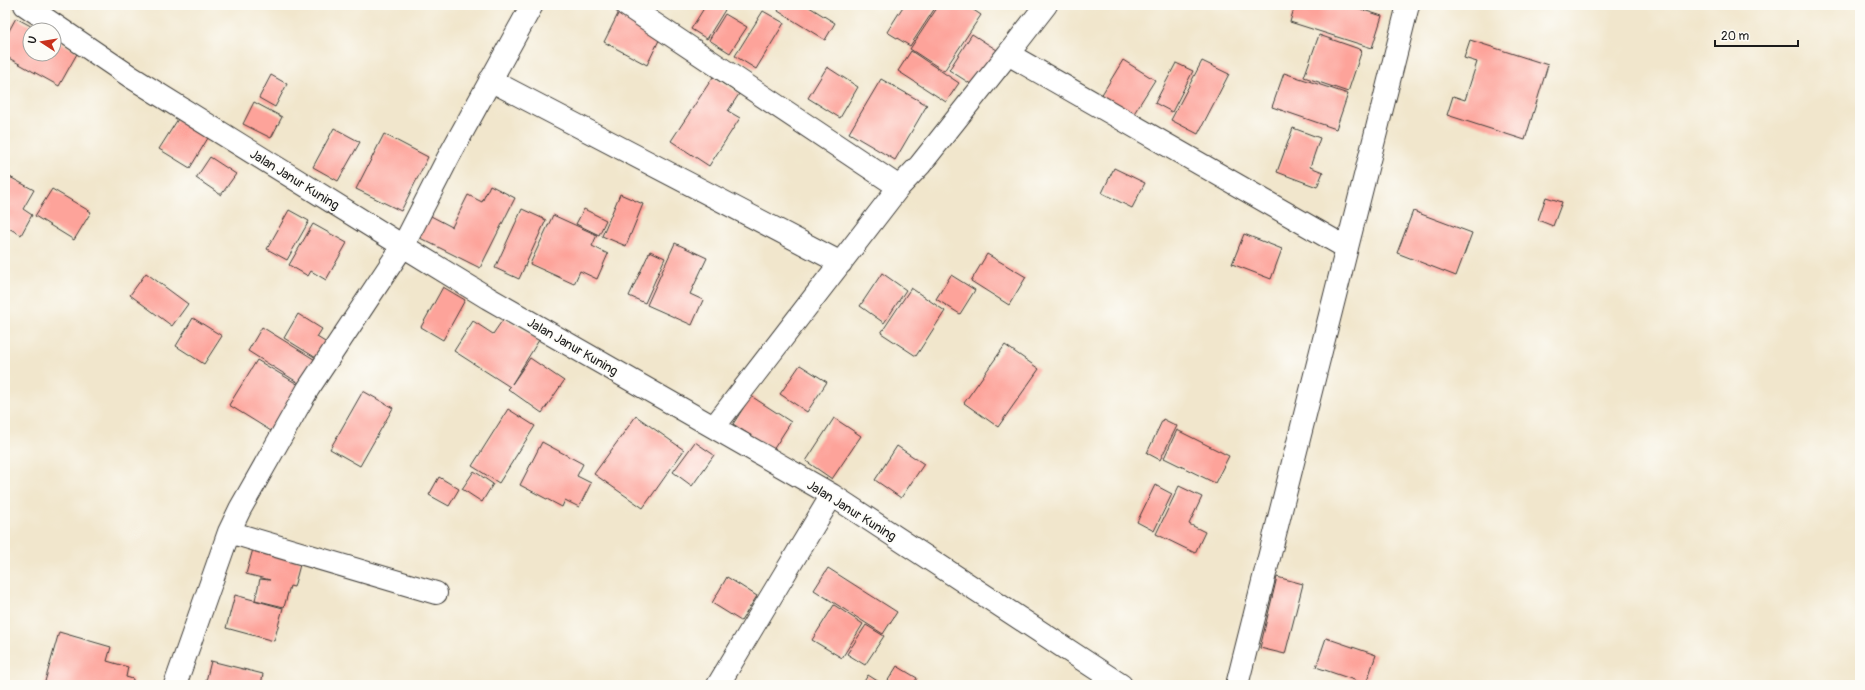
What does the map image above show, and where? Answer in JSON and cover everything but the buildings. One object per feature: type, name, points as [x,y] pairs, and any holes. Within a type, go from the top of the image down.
[{"type":"street","name":"Jalan Janur Kuning","points":[[25,5],[131,77],[488,298],[832,495],[1121,685]]},
{"type":"street","points":[[175,685],[229,532],[240,509],[308,389],[403,246],[448,158],[532,5]]},
{"type":"street","points":[[626,5],[899,187]]},
{"type":"street","points":[[714,427],[899,187],[920,164],[1046,5]]},
{"type":"street","points":[[1237,685],[1408,5]]},
{"type":"street","points":[[1008,54],[1347,248]]},
{"type":"street","points":[[490,80],[841,263]]},
{"type":"street","points":[[718,685],[832,495]]},
{"type":"street","points":[[229,532],[436,593]]}]
